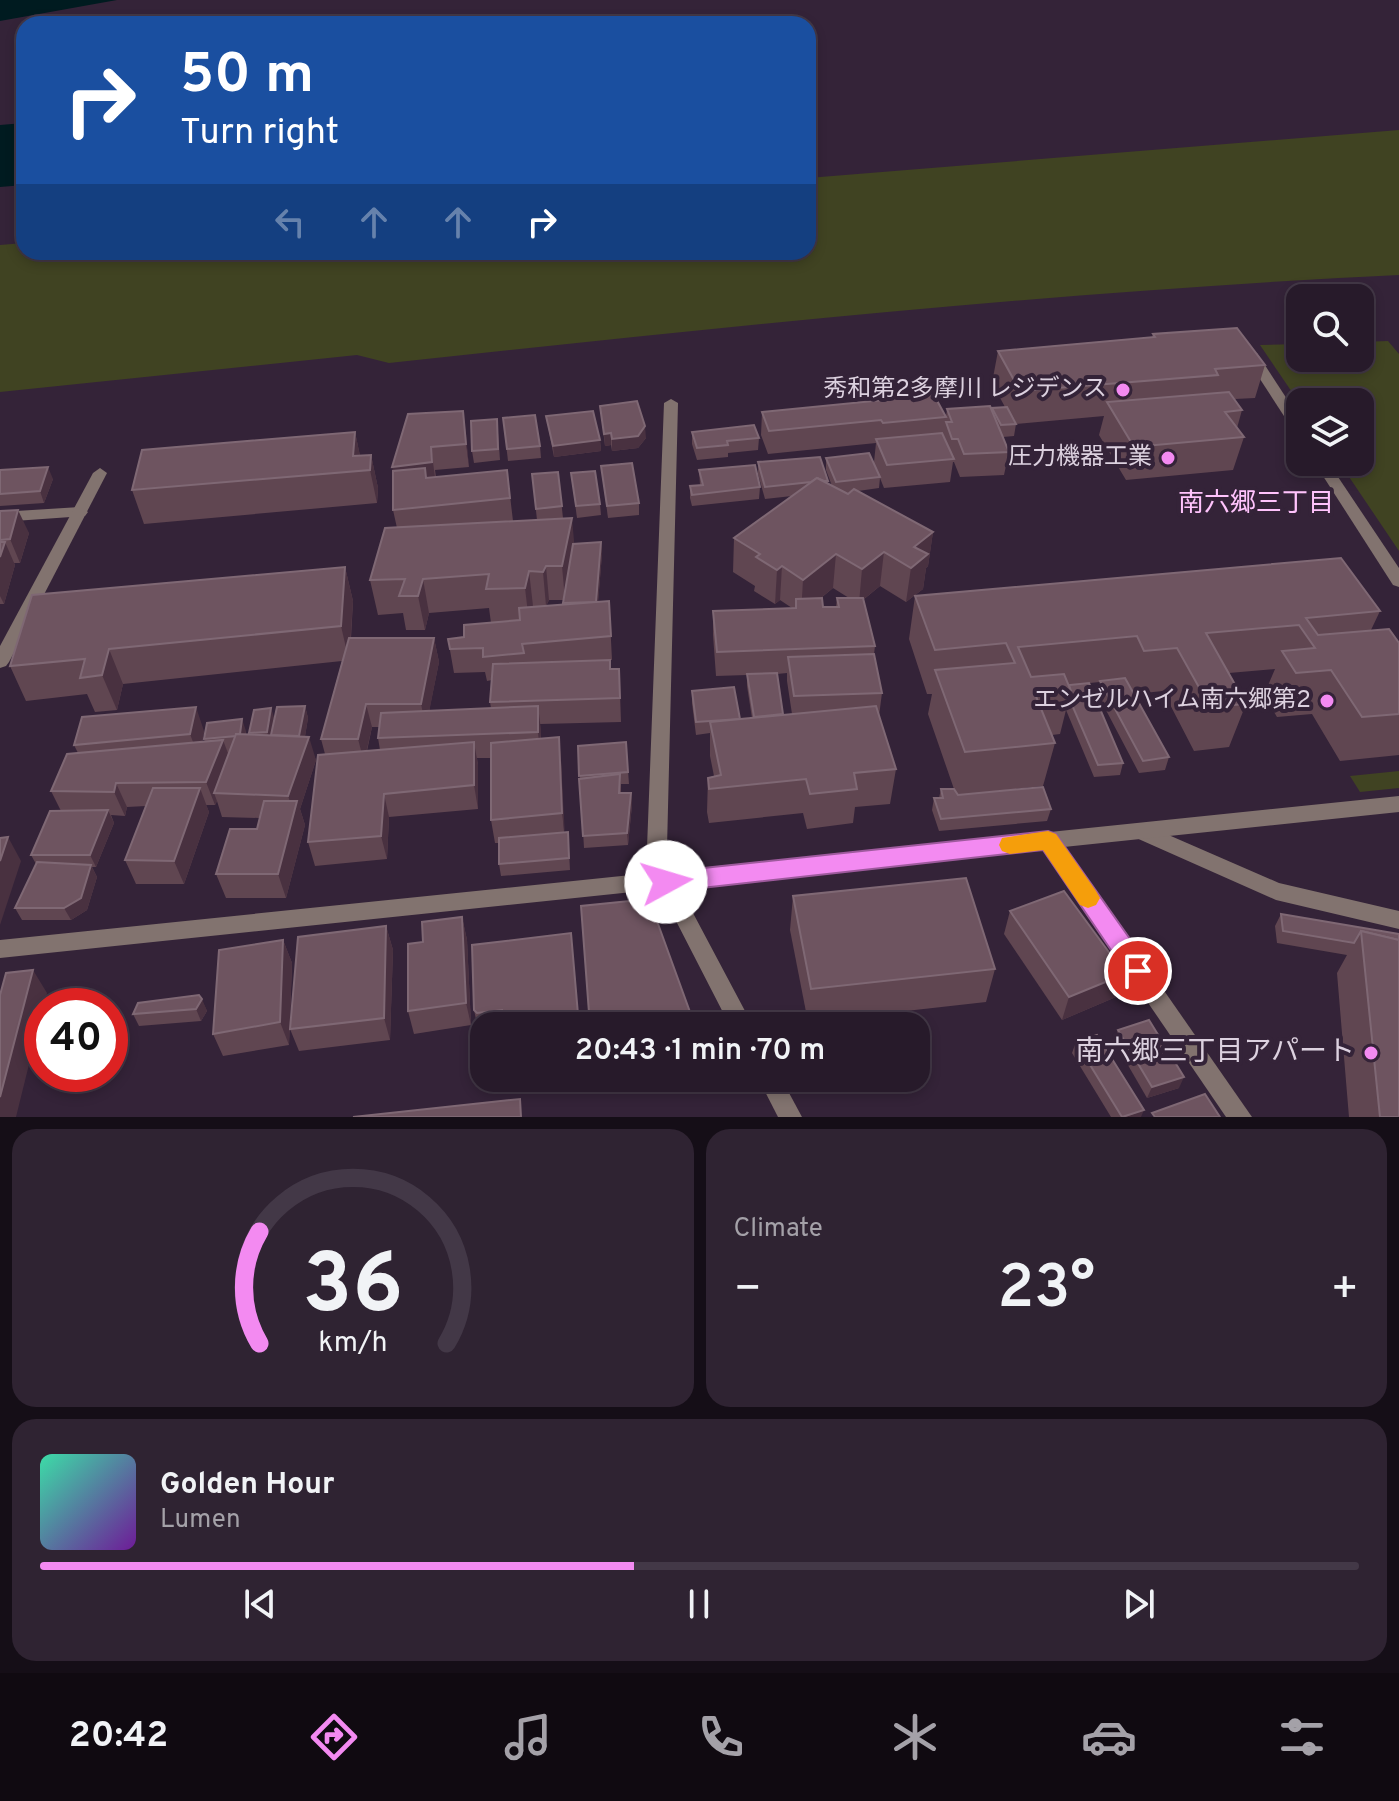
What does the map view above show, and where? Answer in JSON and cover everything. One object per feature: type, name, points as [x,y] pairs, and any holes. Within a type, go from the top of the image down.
[{"type":"street","points":[[1247,348],[1286,408]]},
{"type":"street","points":[[671,403],[657,848],[666,882],[735,1012]]},
{"type":"street","points":[[0,662],[100,473]]},
{"type":"street","points":[[1330,476],[1399,581]]},
{"type":"street","points":[[0,517],[80,512]]},
{"type":"street","points":[[0,949],[1048,840],[1398,808]]},
{"type":"street","points":[[1141,831],[1276,891],[1399,920]]},
{"type":"street","points":[[1048,840],[1240,1117]]},
{"type":"street","points":[[777,1092],[790,1117]]},
{"type":"green space","points":[[1399,130],[1399,275],[1019,300],[389,363],[357,355],[0,392],[0,245],[16,244],[16,260],[816,260],[816,177]]},
{"type":"green space","points":[[1388,341],[1399,354],[1399,551],[1348,476],[1374,476],[1374,388],[1289,388],[1260,345],[1286,344],[1286,372],[1374,372],[1374,342]]},
{"type":"green space","points":[[1399,771],[1399,788],[1360,792],[1350,776]]},
{"type":"shaded area","points":[[0,0],[117,0],[16,16],[0,21]]},
{"type":"shaded area","points":[[16,124],[16,186],[0,187],[0,125]]},
{"type":"building","points":[[1237,328],[1265,365],[1215,369],[1218,375],[1020,391],[998,351],[1155,337],[1153,334]]},
{"type":"building","points":[[1229,392],[1242,410],[1225,412],[1244,437],[1134,447],[1107,402]]},
{"type":"building","points":[[934,395],[946,417],[769,431],[762,412]]},
{"type":"building","points":[[637,401],[645,426],[638,436],[612,439],[611,433],[604,434],[600,406]]},
{"type":"building","points":[[990,406],[1009,452],[964,454],[958,439],[952,439],[946,422],[952,422],[947,409]]},
{"type":"building","points":[[1007,407],[1016,424],[1001,425],[992,408]]},
{"type":"building","points":[[463,411],[466,444],[431,447],[432,462],[392,467],[408,414]]},
{"type":"building","points":[[593,411],[600,440],[553,446],[546,416]]},
{"type":"building","points":[[535,415],[540,446],[507,449],[503,418]]},
{"type":"building","points":[[497,419],[498,449],[472,451],[471,421]]},
{"type":"building","points":[[754,425],[759,438],[727,441],[728,445],[697,448],[692,432]]},
{"type":"building","points":[[355,432],[353,456],[371,455],[370,470],[132,490],[142,450]]},
{"type":"building","points":[[942,433],[954,459],[887,465],[876,439]]},
{"type":"building","points":[[869,453],[880,477],[836,482],[826,458]]},
{"type":"building","points":[[820,457],[828,481],[817,478],[811,482],[765,487],[758,462]]},
{"type":"building","points":[[632,463],[639,503],[607,506],[601,466]]},
{"type":"building","points":[[755,465],[760,487],[692,495],[690,486],[703,485],[699,470]]},
{"type":"building","points":[[48,467],[40,491],[0,494],[0,470]]},
{"type":"building","points":[[425,468],[426,478],[507,470],[510,498],[393,510],[393,471]]},
{"type":"building","points":[[595,471],[600,504],[576,506],[571,473]]},
{"type":"building","points":[[558,472],[562,506],[536,509],[532,474]]},
{"type":"building","points":[[817,478],[848,494],[854,489],[933,532],[914,547],[928,554],[911,568],[884,552],[862,569],[836,554],[803,580],[782,566],[777,570],[756,557],[760,554],[734,538]]},
{"type":"building","points":[[18,510],[10,539],[0,540],[0,511]]},
{"type":"building","points":[[572,518],[562,566],[546,566],[543,572],[529,571],[525,588],[486,589],[489,574],[423,579],[418,596],[399,596],[405,579],[370,580],[385,528]]},
{"type":"building","points":[[601,542],[596,602],[563,603],[573,544]]},
{"type":"building","points":[[1341,558],[1380,611],[1306,618],[1318,635],[1389,629],[1399,643],[1399,714],[1362,717],[1331,670],[1296,673],[1282,651],[1315,648],[1299,625],[1206,633],[1246,704],[1210,707],[1177,648],[1144,651],[1137,636],[1018,647],[1031,677],[1064,674],[1071,691],[1035,694],[1055,743],[965,752],[935,670],[1015,663],[1006,643],[935,650],[915,596]]},
{"type":"building","points":[[345,567],[341,626],[109,649],[102,675],[80,678],[85,659],[10,666],[32,595]]},
{"type":"building","points":[[822,598],[823,607],[839,607],[837,598],[863,598],[875,646],[717,652],[713,611],[796,608],[796,599]]},
{"type":"building","points":[[609,601],[611,636],[522,644],[524,653],[483,657],[483,648],[450,649],[448,639],[464,637],[464,625],[520,620],[519,608]]},
{"type":"building","points":[[349,638],[434,638],[421,704],[366,704],[358,739],[321,739]]},
{"type":"building","points":[[874,654],[882,693],[794,696],[788,657]]},
{"type":"building","points":[[610,660],[610,669],[619,669],[620,698],[490,702],[493,664]]},
{"type":"building","points":[[777,673],[783,714],[754,717],[747,674]]},
{"type":"building","points":[[1125,678],[1169,757],[1143,761],[1100,681]]},
{"type":"building","points":[[1089,683],[1123,763],[1098,765],[1069,698],[1069,685]]},
{"type":"building","points":[[734,687],[740,719],[696,722],[692,691]]},
{"type":"building","points":[[305,706],[299,736],[271,735],[277,707]]},
{"type":"building","points":[[538,706],[538,732],[378,738],[381,713]]},
{"type":"building","points":[[876,706],[896,769],[854,773],[857,789],[810,794],[806,779],[709,789],[708,778],[721,775],[710,722]]},
{"type":"building","points":[[196,707],[190,734],[74,745],[82,717]]},
{"type":"building","points":[[271,708],[267,732],[249,733],[254,710]]},
{"type":"building","points":[[242,719],[240,734],[204,739],[207,723]]},
{"type":"building","points":[[236,734],[309,737],[288,796],[214,793]]},
{"type":"building","points":[[559,737],[562,813],[491,820],[491,743]]},
{"type":"building","points":[[223,740],[206,782],[116,783],[114,792],[51,791],[67,754]]},
{"type":"building","points":[[474,742],[474,785],[384,794],[381,836],[308,842],[318,755]]},
{"type":"building","points":[[626,742],[628,772],[579,776],[578,746]]},
{"type":"building","points":[[620,774],[619,793],[631,793],[627,833],[583,836],[579,779]]},
{"type":"building","points":[[1043,787],[1051,809],[941,819],[934,798],[943,798],[941,789],[954,789],[958,795]]},
{"type":"building","points":[[153,788],[200,788],[174,861],[125,860]]},
{"type":"building","points":[[264,801],[297,801],[278,874],[216,874],[230,829],[257,829]]},
{"type":"building","points":[[108,810],[90,855],[31,855],[50,811]]},
{"type":"building","points":[[568,832],[569,858],[499,864],[499,838]]},
{"type":"building","points":[[8,837],[0,861],[0,838]]},
{"type":"building","points":[[37,862],[91,865],[81,898],[64,908],[15,908]]},
{"type":"building","points":[[966,878],[995,969],[811,989],[793,896]]},
{"type":"building","points":[[1064,891],[1125,974],[1069,997],[1010,911]]},
{"type":"building","points":[[649,899],[690,1012],[589,1012],[581,906]]},
{"type":"building","points":[[1281,914],[1399,934],[1399,940],[1361,931],[1354,943],[1283,931]]},
{"type":"building","points":[[462,917],[466,1003],[408,1011],[408,944],[423,942],[422,922]]},
{"type":"building","points":[[386,926],[384,1018],[290,1029],[298,937]]},
{"type":"building","points":[[1361,931],[1399,940],[1399,1117],[1380,1117]]},
{"type":"building","points":[[571,933],[578,1012],[476,1012],[472,945]]},
{"type":"building","points":[[283,940],[280,1022],[213,1034],[219,950]]},
{"type":"building","points":[[33,970],[28,988],[24,988],[24,1005],[0,1097],[0,995],[6,973]]},
{"type":"building","points":[[199,995],[202,999],[196,1009],[133,1014],[138,1003]]},
{"type":"building","points":[[1149,1020],[1184,1077],[1152,1087],[1118,1030]]},
{"type":"building","points":[[1097,1035],[1144,1110],[1122,1117],[1076,1042]]},
{"type":"building","points":[[1205,1094],[1220,1117],[1155,1117],[1152,1113]]},
{"type":"building","points":[[520,1099],[521,1117],[353,1117]]},
{"type":"slow traffic","points":[[1010,845],[1048,840],[1088,898]]},
{"type":"place","name":"秀和第2多摩川 レジデンス","points":[[1123,390]]},
{"type":"place","name":"圧力機器工業","points":[[1168,458]]},
{"type":"place","name":"エンゼルハイム南六郷第2","points":[[1327,701]]},
{"type":"place","name":"南六郷三丁目アパート","points":[[1371,1053]]},
{"type":"district","name":"南六郷三丁目","points":[[1256,504]]},
{"type":"route","points":[[666,882],[1048,840],[1138,971]]}]
